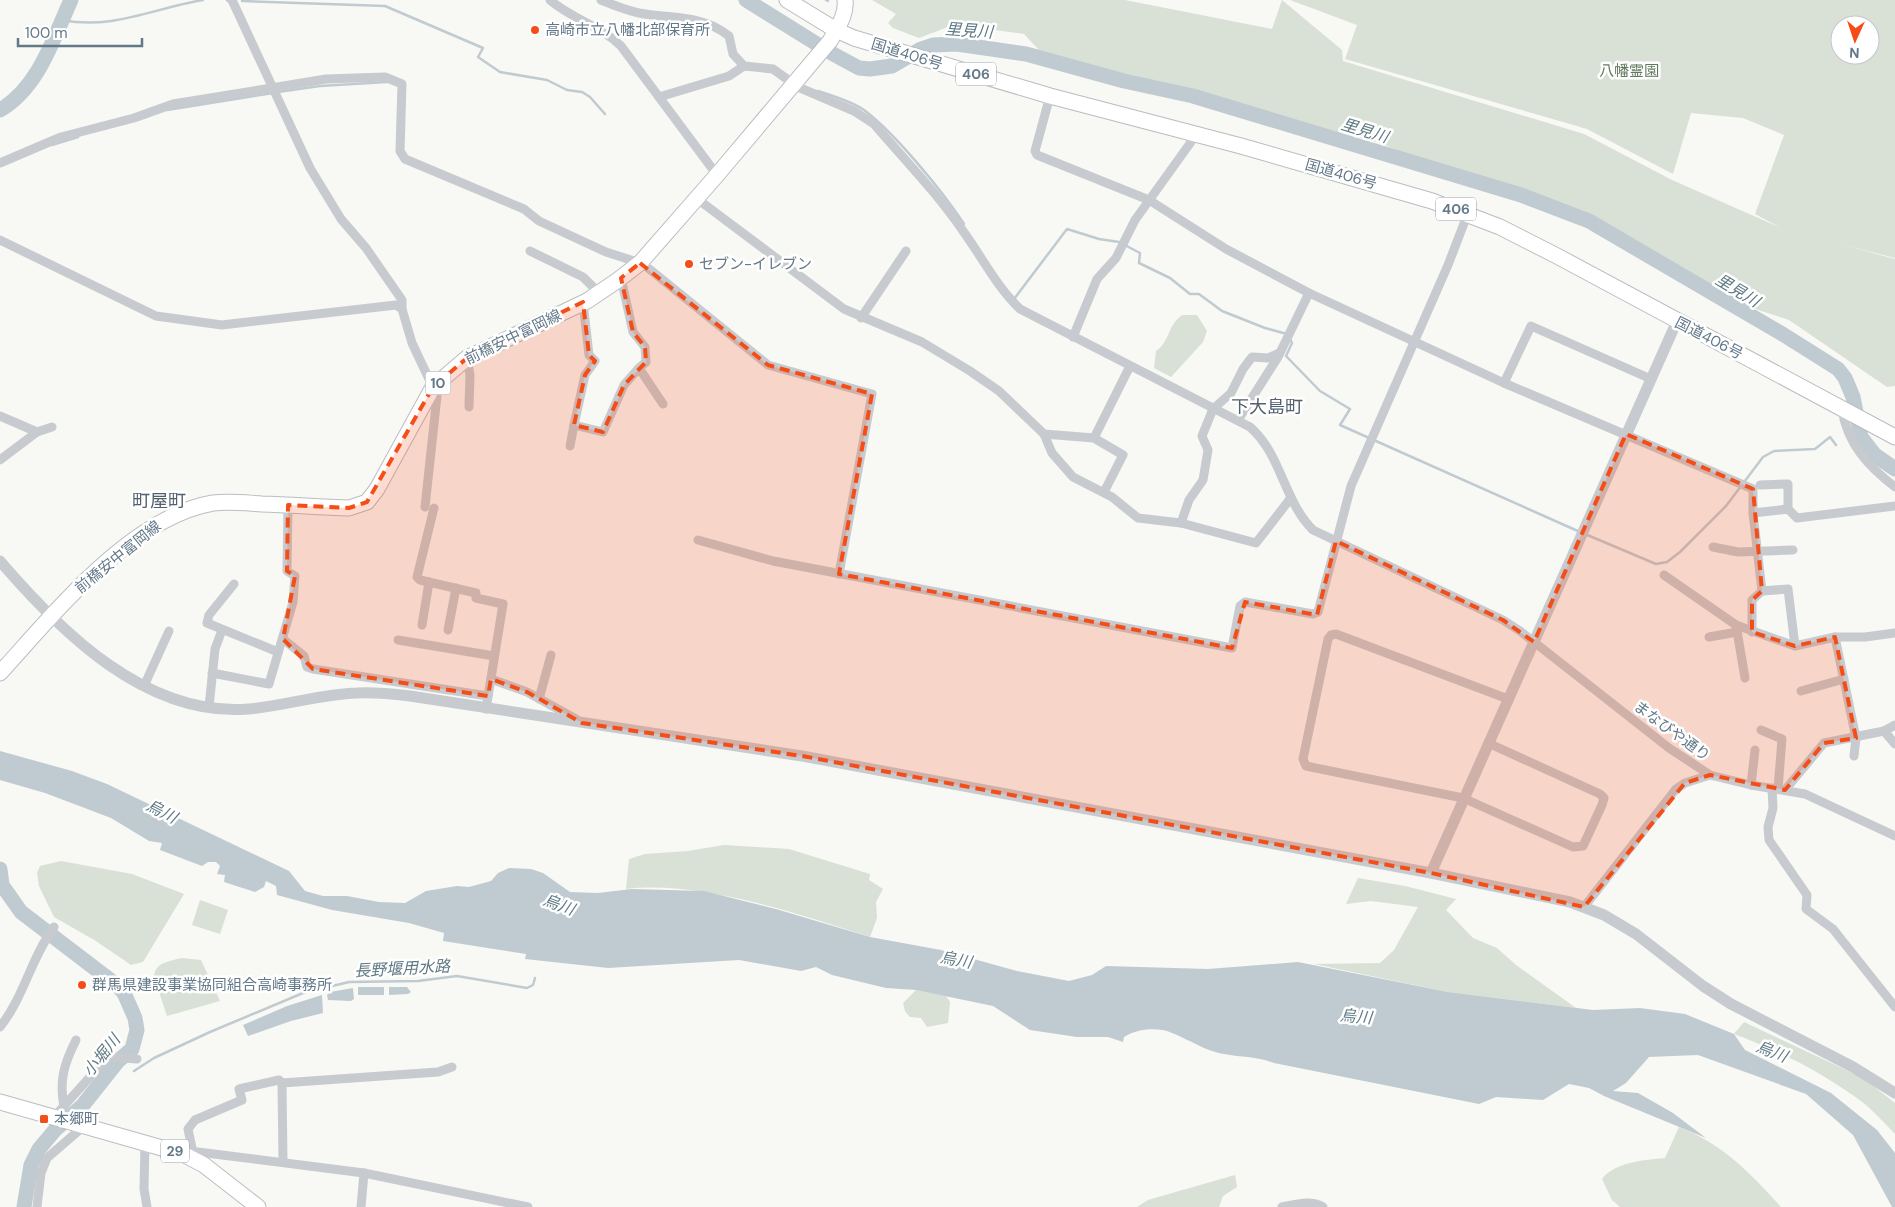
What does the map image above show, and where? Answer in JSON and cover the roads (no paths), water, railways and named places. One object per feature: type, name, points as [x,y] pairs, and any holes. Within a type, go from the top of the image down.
[{"type":"main road","name":"国道406号","points":[[787,0],[832,36],[902,52],[1050,96],[1362,180],[1468,214],[1508,231],[1895,437]]},
{"type":"main road","name":"10","points":[[832,36],[845,10],[845,0]]},
{"type":"main road","name":"前橋安中富岡線","points":[[0,672],[47,621],[120,552],[169,517],[191,508],[214,503],[349,508],[367,502],[377,489],[433,387],[467,358],[583,302],[621,278],[640,263],[717,175],[832,36]]},
{"type":"main road","name":"29","points":[[0,1102],[59,1114],[81,1126],[188,1153],[258,1207]]},
{"type":"street","points":[[232,0],[310,168],[341,219],[366,248],[402,300],[402,309],[420,363],[437,396],[429,508],[417,577],[429,582],[476,593],[476,598],[503,604],[486,709]]},
{"type":"street","points":[[550,0],[562,10],[613,38],[630,55],[717,175]]},
{"type":"street","points":[[601,0],[638,12],[684,18],[714,26],[729,36],[733,54],[744,66],[729,76],[659,97]]},
{"type":"street","name":"まなびや通り","points":[[744,66],[773,69],[793,84],[854,111],[874,124],[963,231],[1003,293],[1020,309],[1250,427],[1268,446],[1290,499],[1297,512],[1313,530],[1503,620],[1534,642],[1669,748],[1710,775],[1751,786],[1779,789],[1819,800],[1895,836]]},
{"type":"street","points":[[0,163],[62,137],[134,118],[161,106],[326,79],[390,78],[402,84],[400,151],[405,159],[524,209],[539,221],[606,252],[640,263],[768,365],[872,394],[838,574]]},
{"type":"street","points":[[1050,96],[1035,153],[1149,200],[1226,249],[1309,293],[1504,383],[1753,490],[1753,513],[1762,591]]},
{"type":"street","points":[[1073,337],[1097,279],[1116,258],[1132,225],[1196,135]]},
{"type":"street","points":[[696,198],[804,281],[844,309],[861,318],[922,342],[963,366],[1015,404],[1044,434],[1052,453],[1063,468],[1082,483],[1104,492],[1138,518],[1180,524],[1256,542],[1290,499]]},
{"type":"street","points":[[698,540],[773,561],[1232,648],[1240,606],[1245,602],[1313,614],[1318,612],[1351,486],[1448,265],[1468,214]]},
{"type":"street","points":[[0,240],[156,316],[222,326],[396,305],[402,309]]},
{"type":"street","points":[[530,251],[583,277],[599,293]]},
{"type":"street","points":[[861,318],[906,251]]},
{"type":"street","points":[[574,425],[603,432],[624,385],[646,362],[645,347],[633,332],[621,278]]},
{"type":"street","points":[[1238,420],[1279,353],[1309,293]]},
{"type":"street","points":[[570,446],[585,375],[595,361],[588,355],[583,302]]},
{"type":"street","points":[[1431,873],[1677,321]]},
{"type":"street","points":[[1504,383],[1530,326],[1651,379]]},
{"type":"street","points":[[1180,524],[1189,500],[1203,480],[1208,450],[1202,436],[1213,409],[1231,393],[1243,369],[1252,357],[1268,358],[1279,353]]},
{"type":"street","points":[[467,358],[470,375],[468,406]]},
{"type":"street","points":[[1094,438],[1130,366]]},
{"type":"street","points":[[639,368],[663,404]]},
{"type":"street","points":[[1845,411],[1857,450],[1874,470],[1895,487]]},
{"type":"street","points":[[0,416],[37,432]]},
{"type":"street","points":[[0,460],[37,432],[52,427]]},
{"type":"street","points":[[1044,434],[1094,438],[1123,455],[1104,492]]},
{"type":"street","points":[[1760,485],[1788,484],[1788,509],[1797,518],[1895,506]]},
{"type":"street","points":[[212,674],[269,684],[293,602],[295,576],[287,571],[288,505]]},
{"type":"street","points":[[1753,513],[1788,509]]},
{"type":"street","points":[[1712,547],[1738,552],[1793,550]]},
{"type":"street","points":[[0,561],[30,596],[47,621],[144,686],[183,702],[208,707],[248,709],[366,693],[410,696],[793,754],[1431,873],[1537,894],[1584,907],[1604,915],[1636,934],[1703,986],[1731,1004],[1867,1075],[1895,1094]]},
{"type":"street","points":[[1664,576],[1736,629],[1752,632],[1795,646],[1835,637],[1865,637],[1895,633]]},
{"type":"street","points":[[422,625],[429,582]]},
{"type":"street","points":[[234,584],[209,615],[207,623],[278,652]]},
{"type":"street","points":[[448,630],[456,588]]},
{"type":"street","points":[[1752,632],[1752,600],[1762,591],[1788,589],[1795,646]]},
{"type":"street","points":[[1708,637],[1736,629]]},
{"type":"street","points":[[1736,629],[1745,678]]},
{"type":"street","points":[[208,707],[214,650],[222,630]]},
{"type":"street","points":[[144,686],[169,631]]},
{"type":"street","points":[[1488,743],[1596,792],[1604,798],[1584,846],[1579,848],[1463,798],[1306,766],[1303,759],[1328,639],[1331,635],[1336,634],[1508,699]]},
{"type":"street","points":[[1835,637],[1856,738],[1854,756]]},
{"type":"street","points":[[283,639],[304,656],[307,667],[313,669],[488,696]]},
{"type":"street","points":[[398,640],[494,656]]},
{"type":"street","points":[[539,699],[551,655]]},
{"type":"street","points":[[491,679],[527,692],[582,723]]},
{"type":"street","points":[[1800,691],[1844,679]]},
{"type":"street","points":[[1779,789],[1824,743],[1884,731],[1895,725]]},
{"type":"street","points":[[1761,730],[1782,739],[1779,789],[1768,827],[1769,840],[1807,895],[1806,909],[1833,929],[1895,1008]]},
{"type":"street","points":[[1884,731],[1895,744]]},
{"type":"street","points":[[1751,786],[1756,750]]},
{"type":"street","points":[[1584,907],[1676,790],[1684,783],[1710,775]]},
{"type":"street","points":[[0,1027],[14,1008],[42,944],[54,927]]},
{"type":"street","points":[[59,1114],[62,1072],[76,1040]]},
{"type":"street","points":[[59,1114],[110,1057],[137,1059]]},
{"type":"street","points":[[452,1067],[438,1072],[282,1083],[279,1080],[239,1089],[242,1100],[195,1120],[188,1129],[188,1153],[283,1162],[364,1173],[528,1207]]},
{"type":"street","points":[[282,1083],[283,1162]]},
{"type":"street","points":[[36,1207],[41,1173],[47,1158],[81,1126]]},
{"type":"street","points":[[146,1142],[144,1189],[147,1207]]},
{"type":"street","points":[[361,1207],[364,1173]]},
{"type":"street","points":[[1282,1207],[1308,1204],[1317,1204],[1323,1207]]},
{"type":"water","name":"烏川","points":[[0,751],[72,771],[107,784],[289,871],[305,891],[323,896],[347,896],[379,902],[405,903],[426,891],[457,886],[469,887],[491,881],[498,873],[509,868],[531,869],[543,873],[570,892],[598,893],[632,889],[704,891],[776,909],[870,937],[941,950],[1017,971],[1069,981],[1092,975],[1106,966],[1208,969],[1298,962],[1448,992],[1593,1010],[1640,1008],[1685,1014],[1734,1034],[1745,1050],[1831,1093],[1877,1130],[1895,1153],[1895,1207],[1892,1207],[1853,1135],[1806,1094],[1698,1055],[1649,1057],[1626,1083],[1613,1091],[1638,1093],[1673,1113],[1706,1138],[1589,1088],[1569,1084],[1543,1100],[1496,1097],[1479,1104],[1266,1060],[1228,1055],[1207,1049],[1173,1033],[1162,1030],[1147,1029],[1137,1031],[1124,1037],[1123,1042],[1108,1037],[1077,1037],[1030,1030],[993,1006],[916,990],[886,988],[832,975],[816,967],[801,971],[739,960],[608,968],[525,959],[526,954],[443,941],[444,933],[409,923],[332,910],[277,895],[276,886],[266,881],[264,887],[255,892],[224,882],[225,875],[217,874],[220,866],[216,862],[208,862],[202,866],[160,850],[162,843],[149,841],[111,818],[45,793],[0,780]]},
{"type":"water","points":[[358,987],[384,987],[384,995],[358,995]]},
{"type":"water","points":[[389,987],[407,987],[411,992],[408,994],[389,995]]},
{"type":"water","points":[[353,988],[354,999],[351,1001],[328,1000],[327,995],[330,992]]},
{"type":"water","points":[[322,995],[323,1013],[291,1021],[248,1036],[243,1025],[287,1006]]},
{"type":"waterway","name":"里見川","points":[[0,110],[14,100],[35,75],[51,46],[71,0]]},
{"type":"waterway","points":[[62,20],[81,22],[116,20],[203,0]]},
{"type":"waterway","name":"里見川","points":[[746,0],[859,68],[870,69],[892,66],[921,49],[933,45],[957,44],[1026,54],[1124,81],[1193,96],[1521,195],[1589,221],[1784,335],[1838,369],[1845,378],[1853,397],[1861,437],[1875,455],[1895,469]]},
{"type":"waterway","points":[[242,1],[385,6],[483,48],[478,57],[500,72],[547,80],[567,90],[582,92],[590,97],[605,114]]},
{"type":"waterway","points":[[278,92],[320,86],[387,82]]},
{"type":"waterway","points":[[818,91],[853,104],[876,120],[918,164],[964,224]]},
{"type":"waterway","points":[[167,110],[273,93]]},
{"type":"waterway","points":[[52,145],[78,137]]},
{"type":"waterway","points":[[1014,299],[1067,229],[1099,239],[1119,242],[1140,253],[1139,263],[1170,278],[1190,294],[1199,294],[1222,311],[1265,328],[1287,334]]},
{"type":"waterway","points":[[1290,339],[1292,343],[1286,356],[1320,391],[1350,409],[1340,425],[1580,532]]},
{"type":"waterway","points":[[1585,534],[1656,564],[1667,562],[1680,552],[1726,506],[1763,457],[1774,451],[1815,449],[1830,437],[1836,445]]},
{"type":"waterway","name":"小堀川","points":[[0,869],[2,885],[21,912],[118,986],[124,993],[135,1018],[137,1030],[132,1049],[118,1061],[83,1105],[55,1130],[39,1149],[31,1165],[24,1207]]},
{"type":"waterway","name":"長野堰用水路","points":[[134,1071],[154,1058],[210,1032],[303,993],[349,982],[418,981],[457,976],[527,988],[533,985],[535,978]]},
{"type":"place","name":"高崎市立八幡北部保育所","points":[[535,30]]},
{"type":"place","name":"セブン-イレブン","points":[[689,264]]},
{"type":"place","name":"群馬県建設事業協同組合高崎事務所","points":[[82,985]]},
{"type":"place","name":"本郷町","points":[[44,1119]]},
{"type":"district","name":"下大島町","points":[[1267,407]]},
{"type":"district","name":"町屋町","points":[[159,501]]},
{"type":"park label","name":"八幡霊園","points":[[1629,71]]}]
